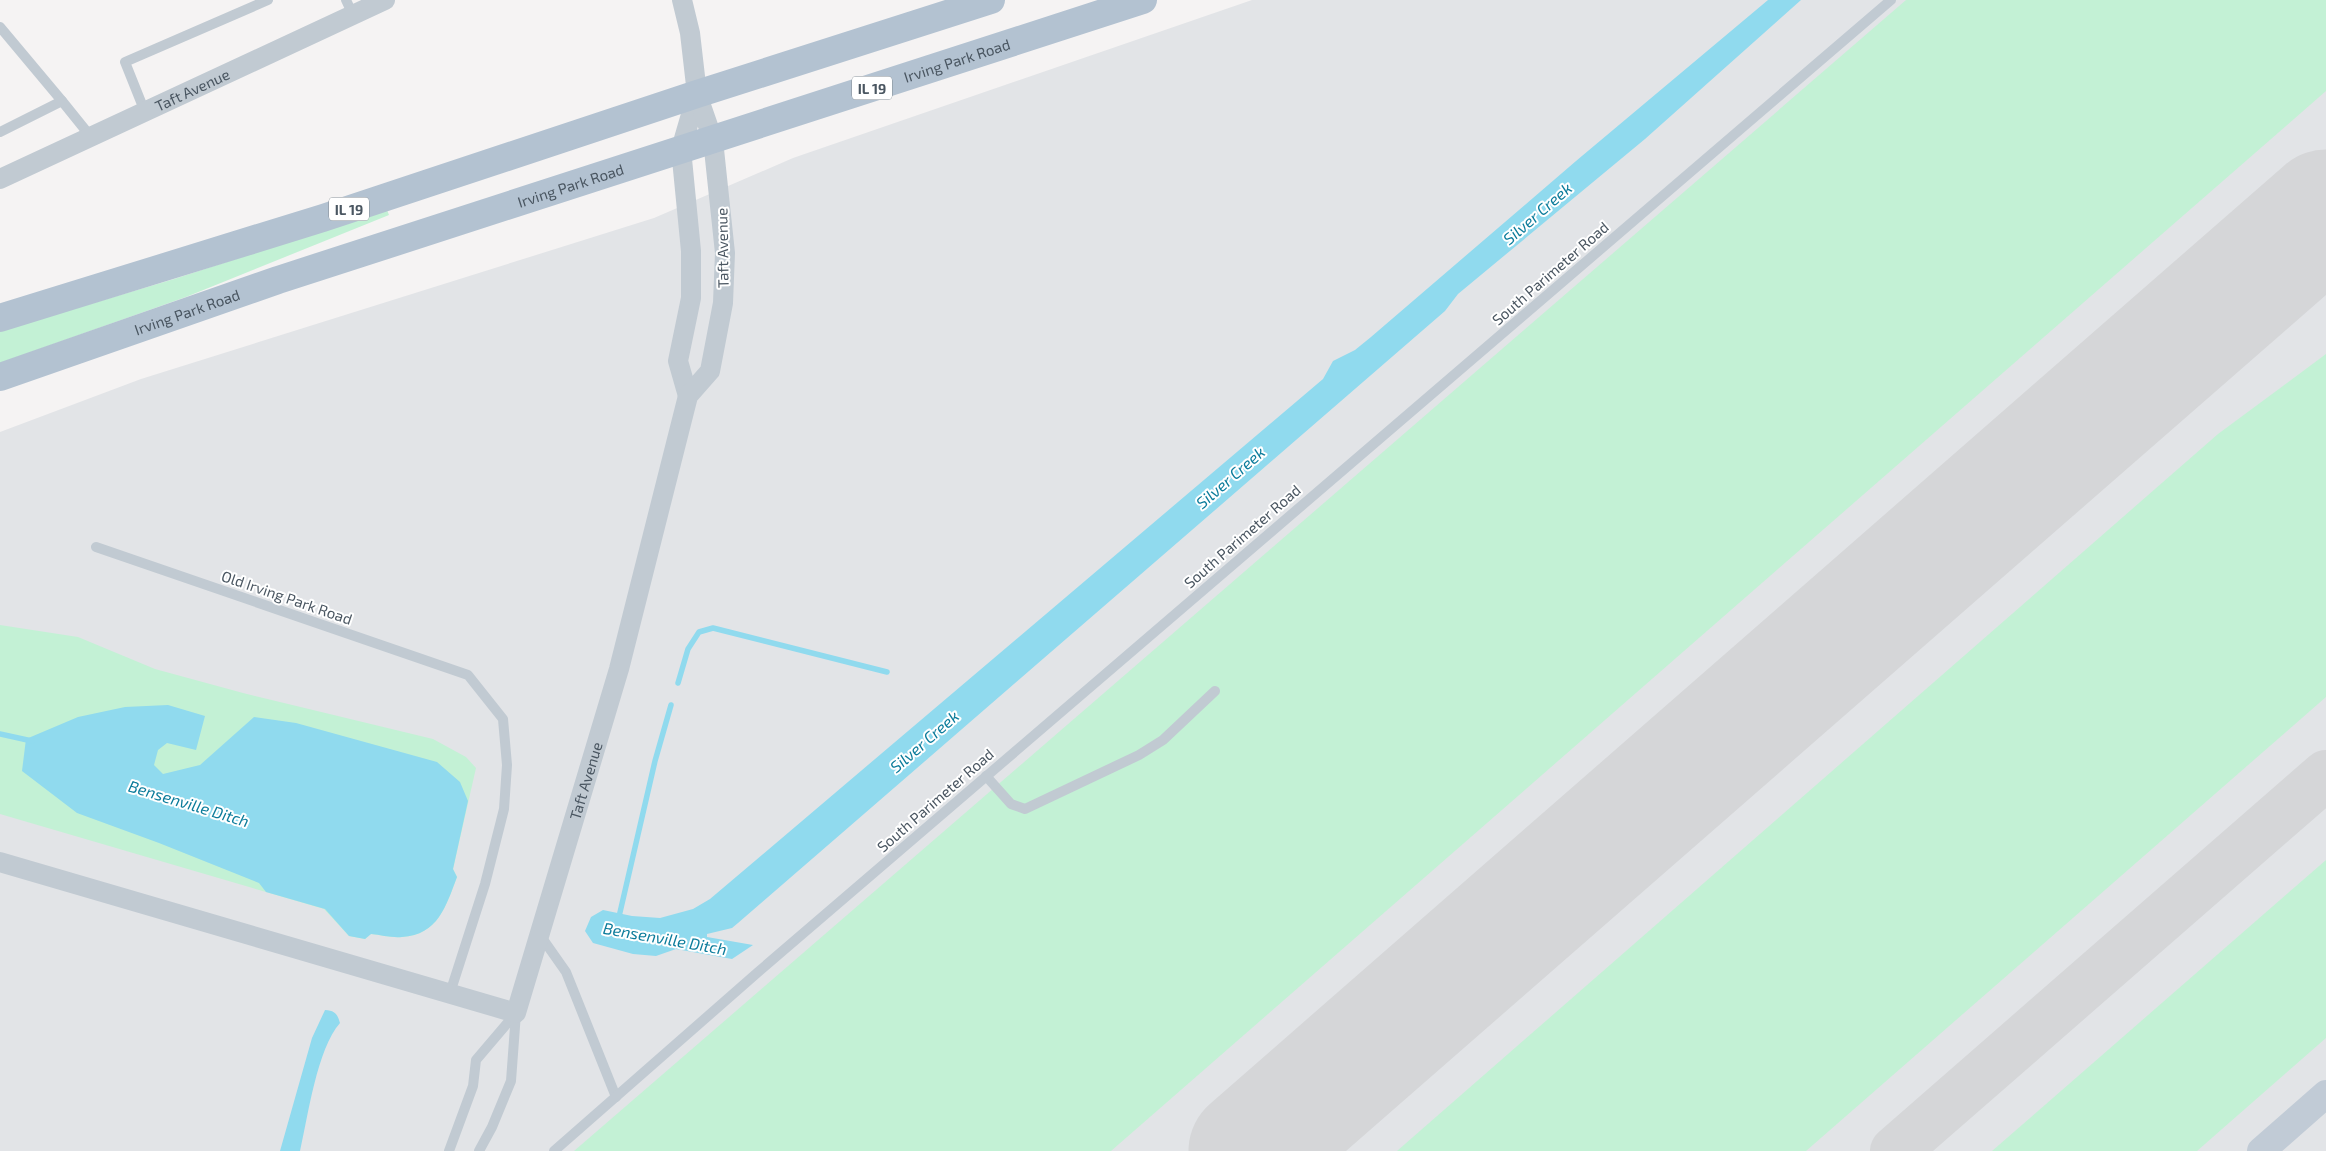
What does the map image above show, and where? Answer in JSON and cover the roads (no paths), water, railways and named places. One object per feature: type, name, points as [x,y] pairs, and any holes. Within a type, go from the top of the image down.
[{"type":"main road","name":"IL 19","points":[[0,318],[333,215],[697,94],[991,0]]},
{"type":"main road","name":"Irving Park Road","points":[[0,376],[260,286],[1143,0]]},
{"type":"street","name":"Taft Avenue","points":[[0,179],[145,112],[350,7],[385,0]]},
{"type":"street","name":"Taft Avenue","points":[[516,1013],[619,668],[688,396],[710,371],[723,303],[725,253],[713,140],[697,94],[690,33],[682,0]]},
{"type":"street","name":"Taft Avenue","points":[[688,396],[678,361],[691,298],[691,250],[682,149],[697,94]]},
{"type":"street","points":[[0,862],[516,1013]]},
{"type":"street","points":[[2261,1151],[2326,1094]]},
{"type":"lane","points":[[145,112],[125,62],[268,0]]},
{"type":"lane","name":"South Parimeter Road","points":[[554,1151],[757,972],[1891,0]]},
{"type":"lane","points":[[0,27],[91,137]]},
{"type":"lane","points":[[0,132],[62,101]]},
{"type":"lane","name":"Old Irving Park Road","points":[[96,547],[468,675],[502,719],[507,765],[504,809],[485,884],[450,993]]},
{"type":"lane","points":[[986,776],[1011,804],[1025,809],[1139,755],[1163,740],[1216,691]]},
{"type":"lane","points":[[539,934],[566,972],[616,1097]]},
{"type":"lane","points":[[480,1151],[511,1081],[516,1013]]},
{"type":"lane","name":"Taft Avenue","points":[[449,1151],[473,1086],[476,1060],[516,1013]]},
{"type":"water","name":"Silver Creek","points":[[1768,0],[1801,0],[1645,139],[1458,294],[1445,311],[738,923],[732,928],[707,934],[707,937],[753,945],[732,959],[676,949],[656,956],[633,954],[593,943],[585,931],[591,917],[603,910],[632,916],[660,918],[693,909],[710,899],[1323,379],[1333,361],[1355,350],[1371,337],[1576,161]]},
{"type":"water","points":[[168,705],[205,716],[196,750],[167,743],[158,750],[154,765],[163,774],[200,765],[254,717],[296,723],[437,762],[460,782],[468,801],[453,869],[457,877],[439,917],[424,931],[414,935],[390,937],[371,934],[365,939],[349,936],[325,909],[266,892],[259,883],[77,813],[22,771],[26,739],[78,717],[125,707]]},
{"type":"water","points":[[325,1010],[335,1013],[340,1023],[325,1049],[319,1066],[300,1151],[280,1151],[312,1038]]},
{"type":"waterway","points":[[678,683],[688,649],[699,632],[713,628],[887,672]]},
{"type":"waterway","points":[[618,921],[655,761],[671,705]]},
{"type":"waterway","name":"Bensenville Ditch","points":[[0,734],[32,741]]}]
